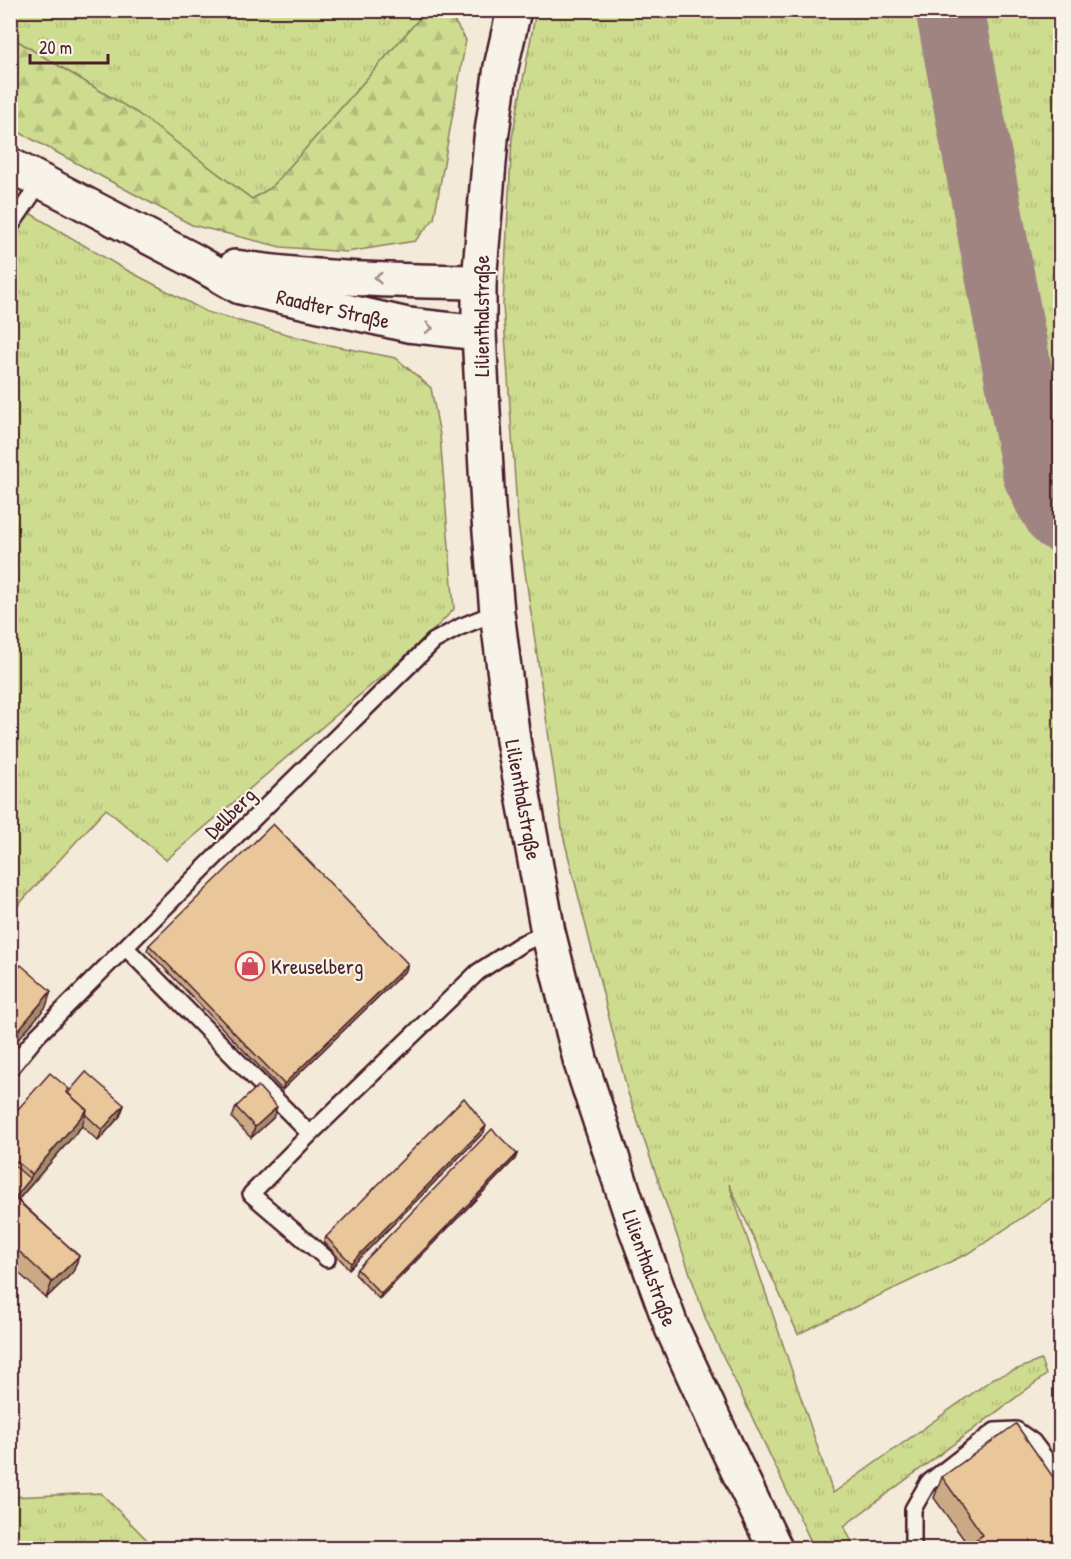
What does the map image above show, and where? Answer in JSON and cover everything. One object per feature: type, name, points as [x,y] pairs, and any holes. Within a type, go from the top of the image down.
[{"type":"main road","name":"Lilienthalstraße","points":[[514,10],[501,67],[483,218],[478,282],[488,508],[497,612],[513,740],[548,932],[581,1063],[633,1221],[672,1328],[775,1548]]},
{"type":"main road","name":"Raadter Straße","points":[[10,165],[193,260],[240,287],[408,325],[479,333]]},
{"type":"main road","name":"Raadter Straße","points":[[193,260],[265,271],[478,282]]},
{"type":"lane","points":[[10,227],[41,181]]},
{"type":"lane","name":"Dellberg","points":[[10,1069],[38,1036],[434,641],[460,627],[497,612]]},
{"type":"lane","points":[[327,1259],[251,1194],[478,972],[521,944],[548,932]]},
{"type":"lane","points":[[126,948],[310,1134]]},
{"type":"lane","points":[[913,1548],[913,1509],[928,1483],[995,1431],[1016,1430],[1033,1442],[1060,1478]]},
{"type":"green space","points":[[10,11],[426,11],[272,187],[252,199],[137,113],[11,37]]},
{"type":"green space","points":[[426,11],[448,11],[466,40],[434,219],[415,241],[347,252],[281,247],[192,225],[11,128],[11,37],[137,113],[252,199],[272,187]]},
{"type":"green space","points":[[536,11],[919,11],[1012,485],[1046,547],[1060,556],[1060,1192],[971,1252],[798,1334],[729,1184],[833,1493],[994,1378],[1041,1360],[1046,1375],[844,1526],[855,1548],[814,1548],[706,1320],[628,1093],[563,835],[518,523],[503,305],[512,138]]},
{"type":"green space","points":[[983,11],[1060,11],[1060,413],[985,57]]},
{"type":"green space","points":[[11,202],[119,266],[207,312],[319,343],[396,358],[431,388],[440,435],[454,609],[422,642],[166,860],[106,809],[11,913]]},
{"type":"green space","points":[[101,1493],[155,1548],[11,1548],[11,1497]]},
{"type":"building","points":[[273,824],[408,964],[284,1084],[149,945]]},
{"type":"building","points":[[21,965],[51,991],[10,1040],[10,978]]},
{"type":"building","points":[[86,1072],[124,1105],[102,1130],[86,1115],[87,1110],[68,1093]]},
{"type":"building","points":[[50,1073],[69,1089],[66,1092],[87,1110],[32,1174],[10,1156],[10,1118]]},
{"type":"building","points":[[258,1086],[277,1107],[255,1127],[236,1107]]},
{"type":"building","points":[[464,1098],[486,1126],[351,1263],[326,1237]]},
{"type":"building","points":[[492,1129],[517,1154],[381,1294],[357,1269]]},
{"type":"building","points":[[10,1162],[30,1179],[15,1198],[10,1194]]},
{"type":"building","points":[[10,1194],[79,1256],[52,1282],[10,1243]]},
{"type":"building","points":[[1016,1424],[1060,1487],[1060,1548],[963,1548],[983,1535],[942,1477]]},
{"type":"taxiway","points":[[950,10],[1037,474],[1060,517]]},
{"type":"place","name":"Kreuselberg","points":[[250,966]]}]
